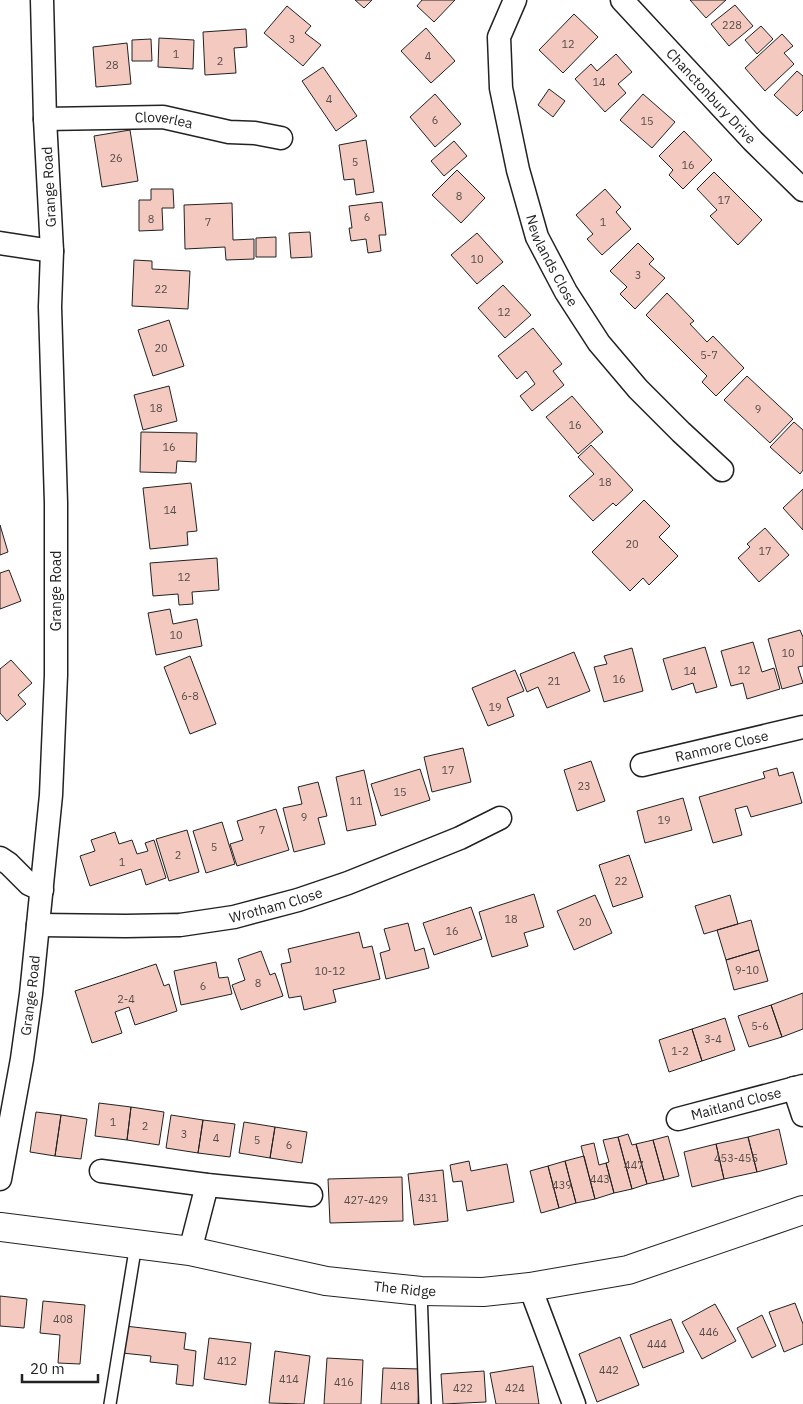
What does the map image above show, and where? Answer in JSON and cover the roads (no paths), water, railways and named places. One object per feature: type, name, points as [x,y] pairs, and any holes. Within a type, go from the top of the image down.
[{"type":"main road","name":"The Ridge","points":[[0,1227],[190,1250],[326,1281],[421,1291],[483,1292],[628,1270],[803,1210]]},
{"type":"street","points":[[29,0],[42,0]]},
{"type":"street","name":"Grange Road","points":[[0,1179],[22,1059],[31,994],[51,795],[56,675],[56,503],[50,307],[52,252],[45,119],[42,0]]},
{"type":"street","name":"Newlands Close","points":[[515,0],[499,37],[501,88],[518,170],[537,237],[566,292],[598,343],[638,389],[722,470]]},
{"type":"street","name":"Chanctonbury Drive","points":[[622,0],[754,141],[803,190]]},
{"type":"street","name":"Cloverlea","points":[[45,119],[162,117],[229,132],[255,133],[281,138]]},
{"type":"street","points":[[0,243],[52,252]]},
{"type":"street","name":"Ranmore Close","points":[[642,765],[803,728]]},
{"type":"street","name":"Wrotham Close","points":[[38,924],[108,926],[180,924],[234,917],[298,900],[348,883],[460,838],[500,818]]},
{"type":"street","points":[[0,858],[9,864],[29,884],[42,890]]},
{"type":"street","name":"Maitland Close","points":[[678,1119],[799,1087],[803,1115]]},
{"type":"street","points":[[101,1171],[207,1185],[311,1195]]},
{"type":"street","points":[[190,1250],[207,1185]]},
{"type":"street","points":[[530,1286],[574,1404]]},
{"type":"lane","points":[[110,1404],[136,1244]]},
{"type":"lane","points":[[421,1291],[425,1404]]}]
